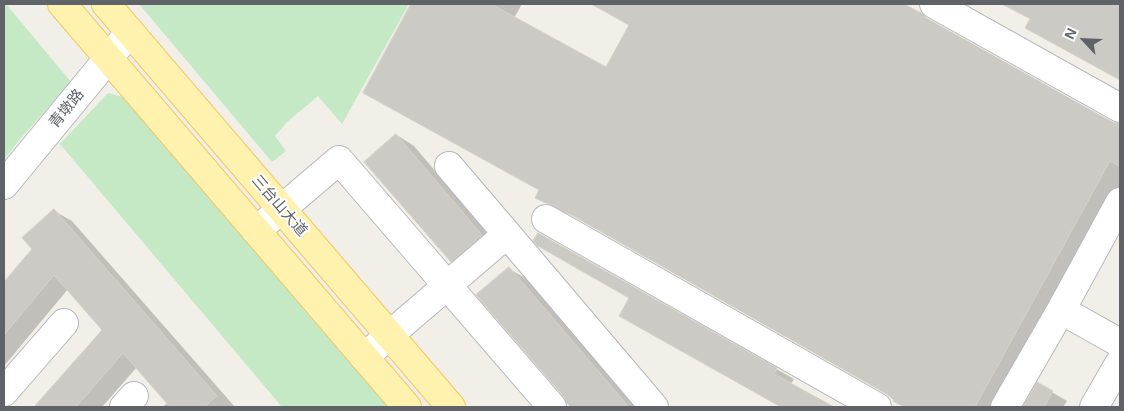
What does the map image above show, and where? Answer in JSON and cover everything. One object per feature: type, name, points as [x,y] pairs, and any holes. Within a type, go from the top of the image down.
[{"type":"main road","points":[[62,4],[407,407]]},
{"type":"main road","name":"三台山大道","points":[[106,4],[451,407]]},
{"type":"street","points":[[934,4],[1120,108]]},
{"type":"street","name":"青墩路","points":[[4,185],[130,32]]},
{"type":"street","points":[[256,231],[339,160],[551,407]]},
{"type":"street","points":[[449,166],[654,407]]},
{"type":"street","points":[[1005,407],[1120,202]]},
{"type":"street","points":[[546,219],[876,407]]},
{"type":"street","points":[[364,358],[507,234]]},
{"type":"street","points":[[1060,310],[1120,342]]},
{"type":"street","points":[[4,392],[64,323]]},
{"type":"street","points":[[1094,407],[1120,362]]},
{"type":"green space","points":[[4,4],[6,4],[71,82],[20,139],[4,160]]},
{"type":"green space","points":[[139,4],[409,4],[342,124],[318,96],[286,123],[275,136],[286,151],[272,162]]},
{"type":"green space","points":[[108,93],[123,97],[391,407],[282,407],[60,144]]},
{"type":"building","points":[[411,4],[491,4],[606,67],[629,25],[591,4],[904,4],[1112,122],[1120,124],[1120,167],[1110,161],[975,407],[904,407],[893,401],[885,393],[554,205],[535,198],[539,190],[363,93]]},
{"type":"building","points":[[1002,4],[1120,4],[1120,80],[1025,28],[1030,19]]},
{"type":"building","points":[[396,134],[482,235],[451,262],[364,162]]},
{"type":"building","points":[[54,209],[217,396],[204,407],[170,407],[123,353],[76,407],[34,407],[102,330],[54,275],[4,335],[4,282],[32,249],[22,238]]},
{"type":"building","points":[[538,233],[777,368],[774,374],[834,407],[781,407],[619,316],[629,298],[538,246],[533,241]]},
{"type":"building","points":[[509,267],[629,407],[571,407],[566,402],[564,397],[476,295]]},
{"type":"building","points":[[1037,382],[1053,391],[1044,407],[1023,407]]}]
